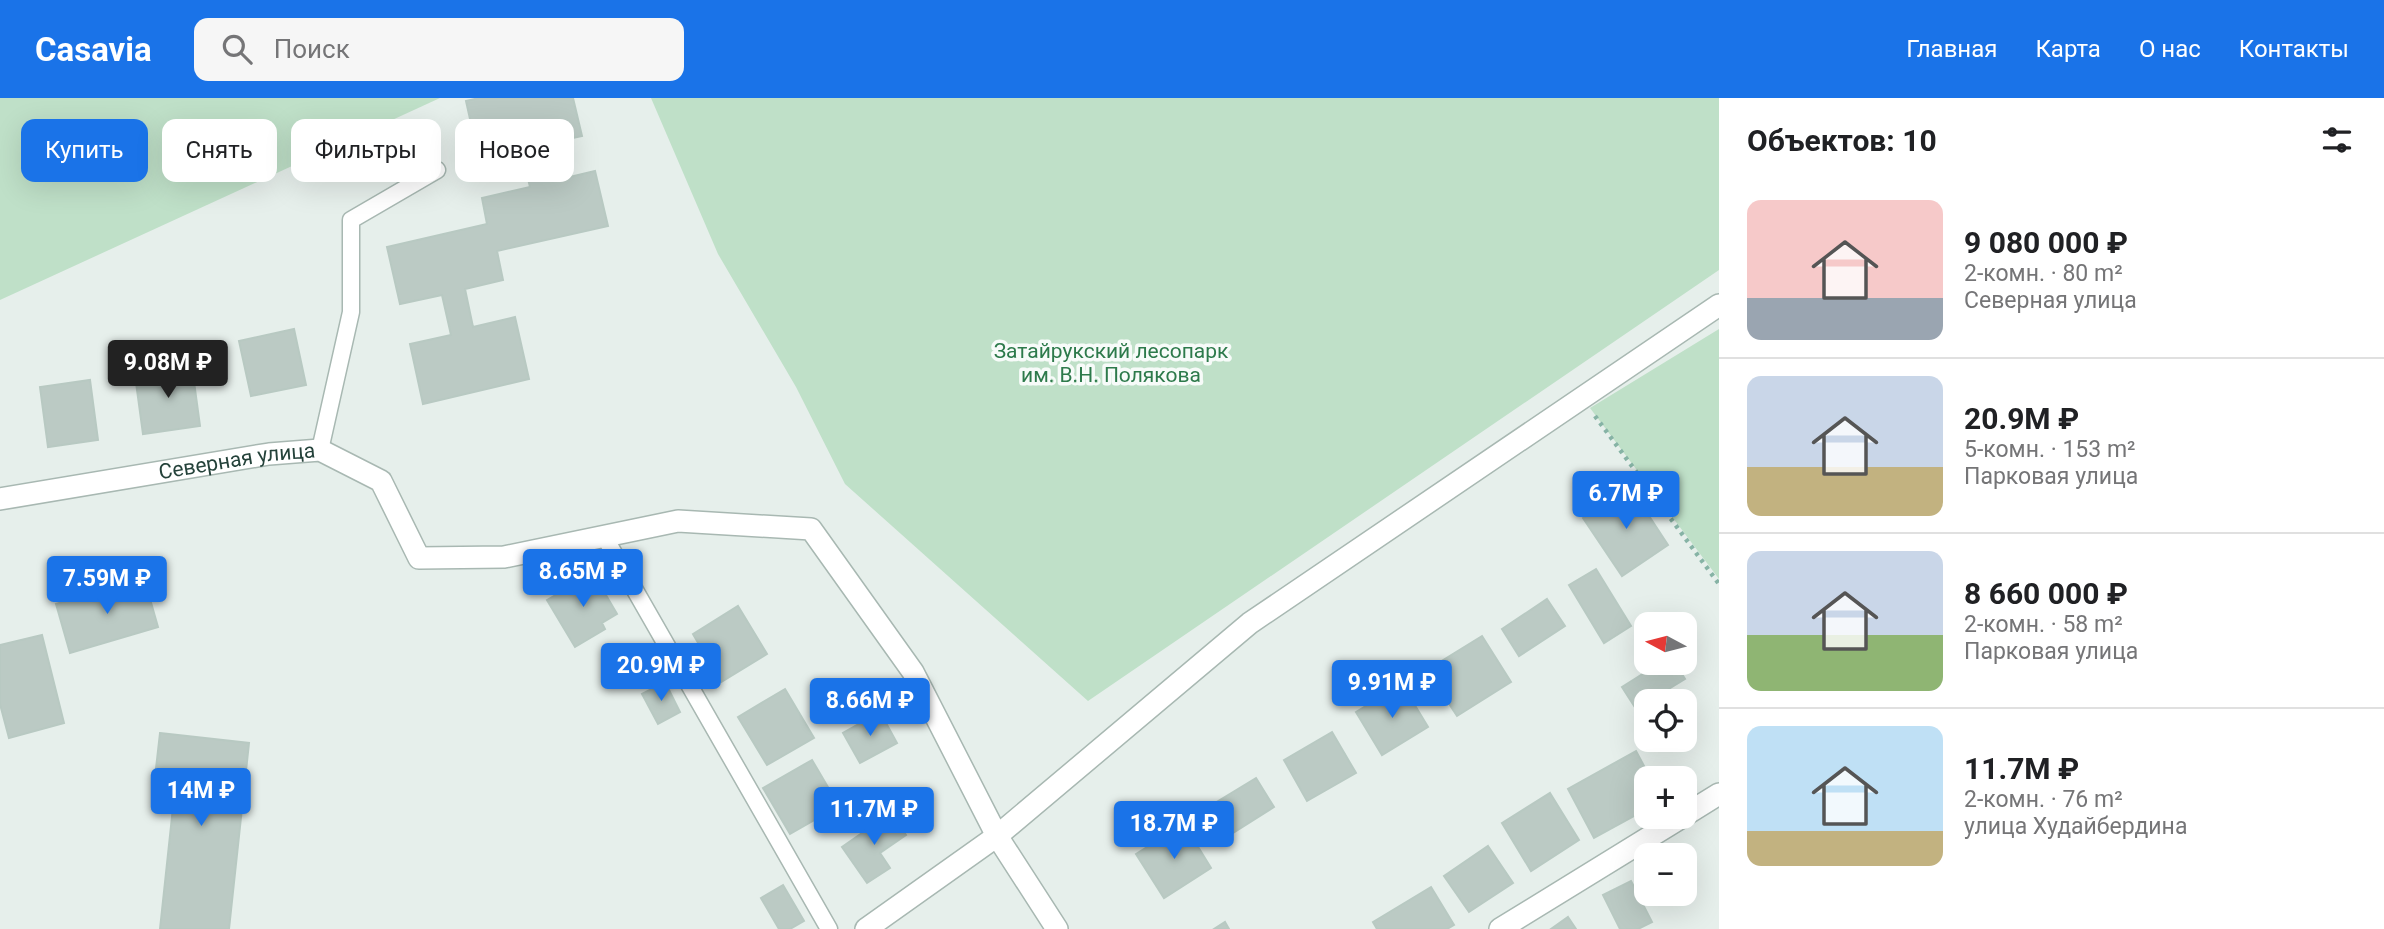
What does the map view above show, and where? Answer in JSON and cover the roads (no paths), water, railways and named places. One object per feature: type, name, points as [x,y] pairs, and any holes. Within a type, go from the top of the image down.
[{"type":"street","points":[[866,929],[997,836],[1250,623],[1719,305]]},
{"type":"street","name":"Северная улица","points":[[0,499],[269,454],[320,450],[381,481],[419,558],[504,557],[604,536]]},
{"type":"street","points":[[604,536],[678,520],[811,529],[913,672],[997,836],[1057,929]]},
{"type":"street","points":[[1697,808],[1719,794]]},
{"type":"street","points":[[1500,929],[1663,829]]},
{"type":"lane","points":[[320,450],[351,312],[351,220],[416,182]]},
{"type":"lane","points":[[604,536],[829,929]]},
{"type":"park label","name":"Затайрукский лесопарк им. В.Н. Полякова","points":[[1111,363]]}]
